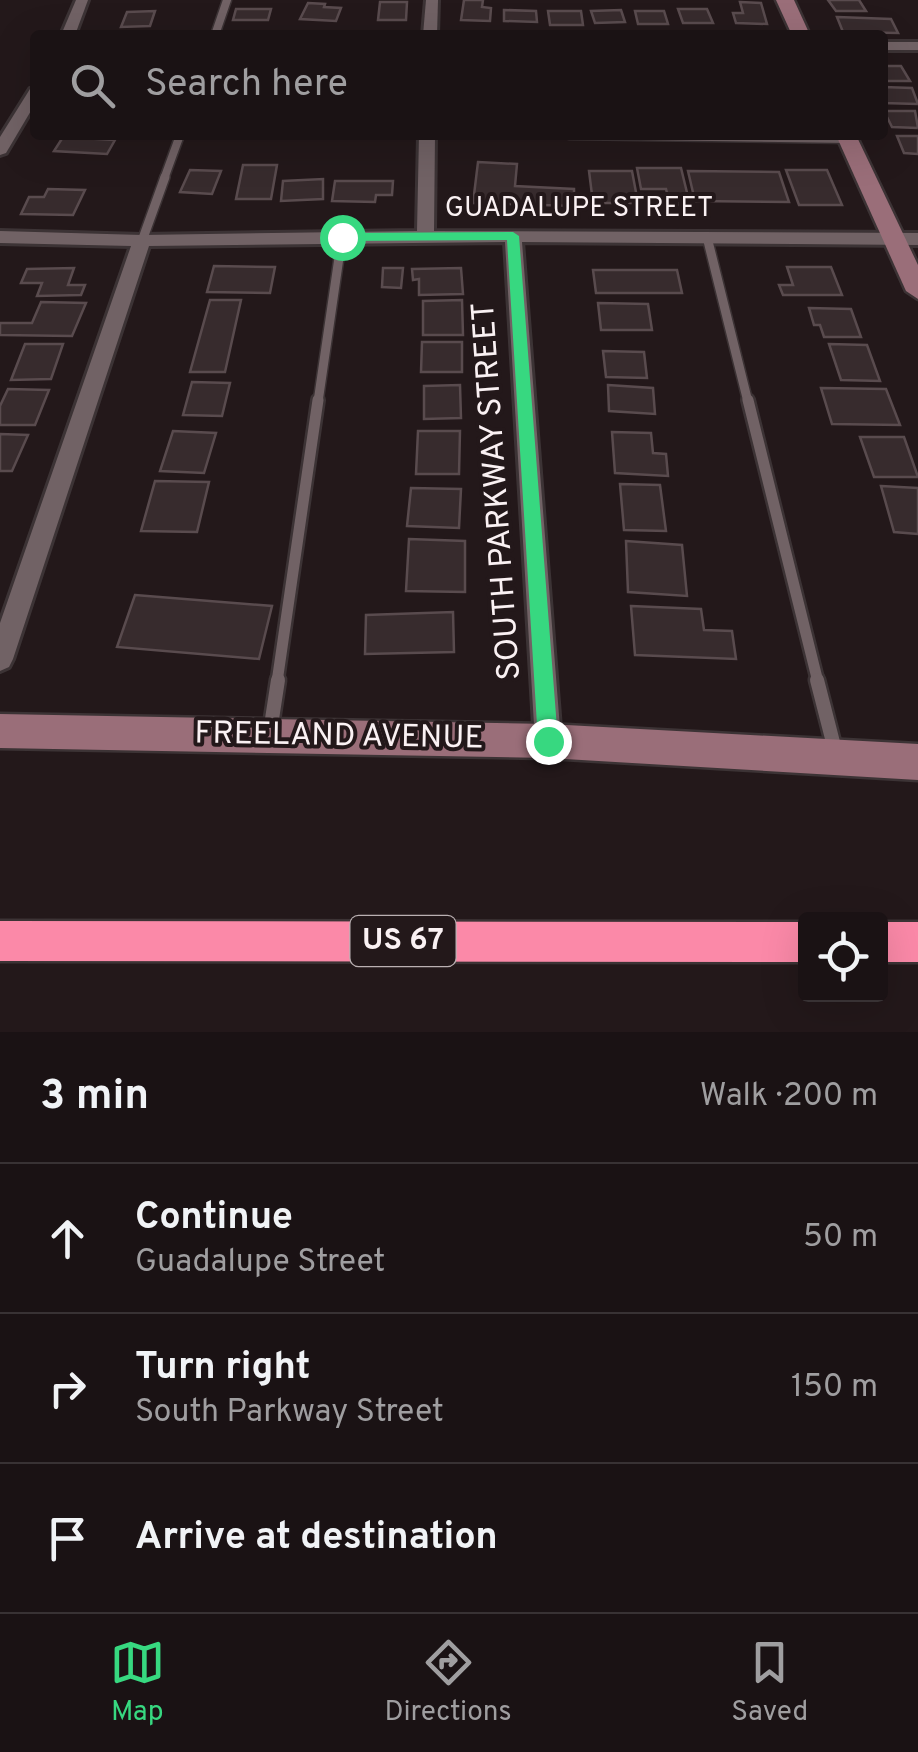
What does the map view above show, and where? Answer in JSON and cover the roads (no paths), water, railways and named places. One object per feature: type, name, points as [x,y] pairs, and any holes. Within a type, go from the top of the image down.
[{"type":"highway","name":"US 67","points":[[0,941],[798,942]]},
{"type":"highway","points":[[888,942],[918,942]]},
{"type":"main road","points":[[784,0],[799,30]]},
{"type":"main road","points":[[849,140],[906,239],[918,291]]},
{"type":"main road","name":"FREELAND AVENUE","points":[[0,731],[548,741],[918,762]]},
{"type":"street","points":[[70,30],[82,0]]},
{"type":"street","points":[[430,30],[432,0]]},
{"type":"street","points":[[888,46],[918,46]]},
{"type":"street","points":[[0,150],[30,100]]},
{"type":"street","points":[[425,236],[428,140]]},
{"type":"street","name":"GUADALUPE STREET","points":[[0,237],[142,241],[425,236],[906,239]]},
{"type":"street","name":"SOUTH PARKWAY STREET","points":[[513,236],[548,741]]},
{"type":"street","points":[[0,659],[142,241]]},
{"type":"lane","points":[[217,30],[227,0]]},
{"type":"lane","points":[[142,241],[178,140]]},
{"type":"lane","points":[[270,736],[342,237]]},
{"type":"lane","points":[[706,237],[836,758]]}]
